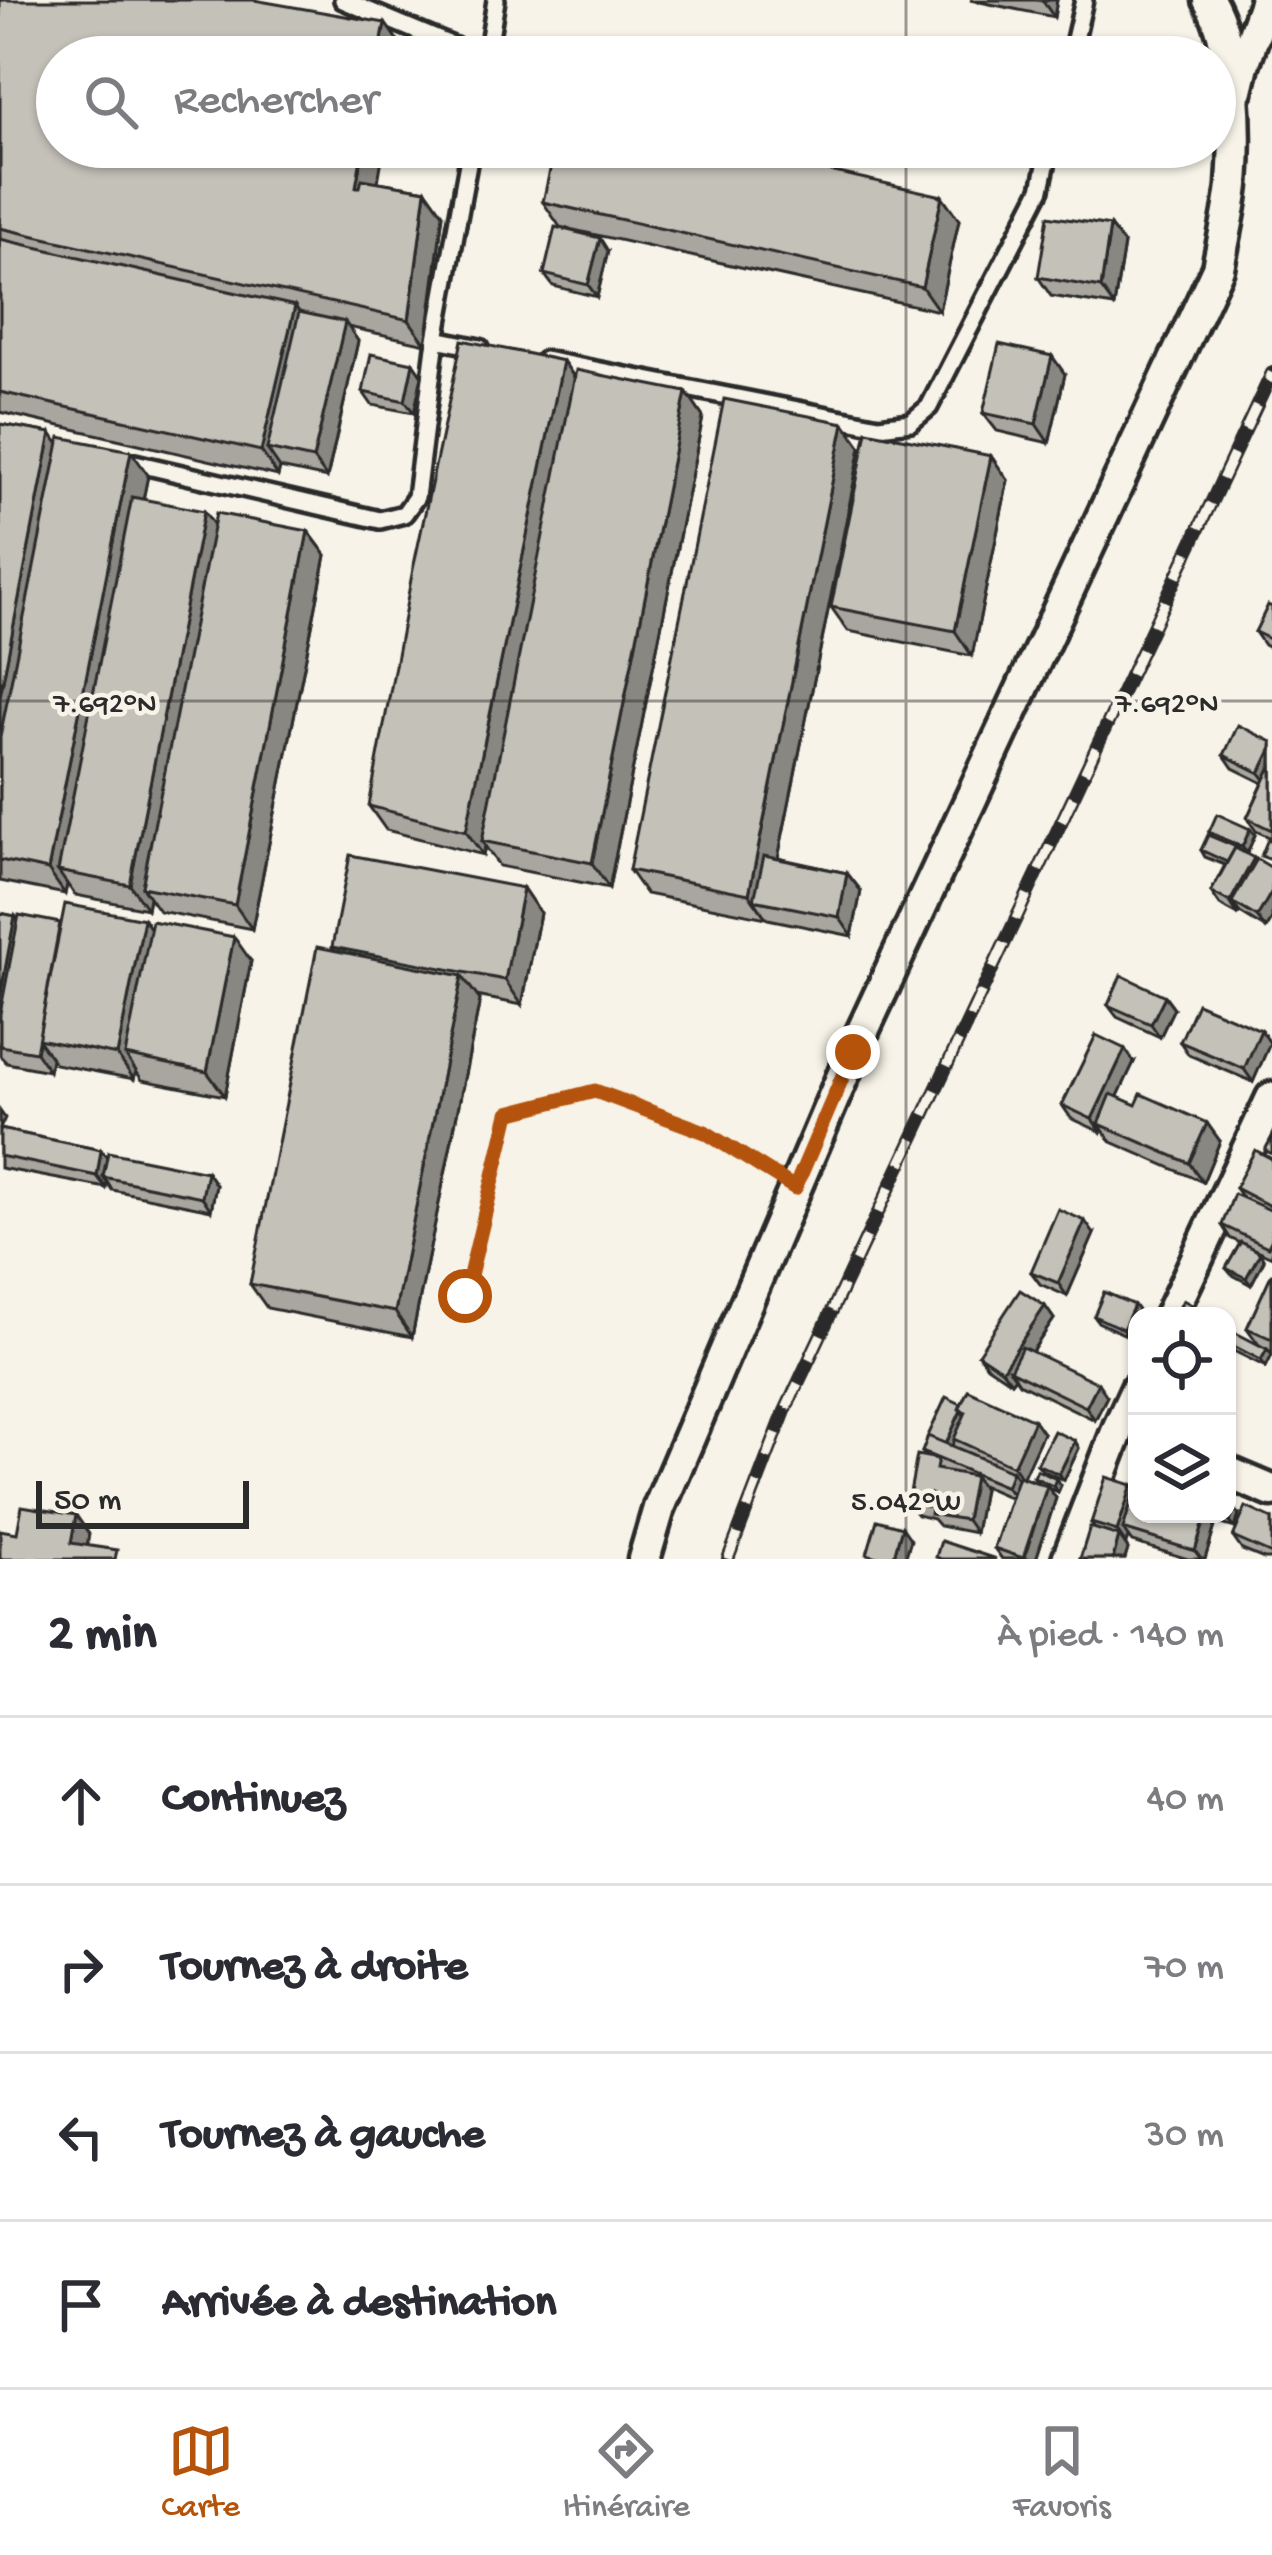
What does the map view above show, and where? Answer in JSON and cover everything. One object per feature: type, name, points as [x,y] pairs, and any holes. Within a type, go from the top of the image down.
[{"type":"street","points":[[1209,0],[1221,36]]},
{"type":"street","points":[[1236,95],[1266,0]]},
{"type":"street","points":[[644,1559],[659,1508],[853,1052],[1218,268],[1233,168]]},
{"type":"street","points":[[1174,1307],[1272,1098]]},
{"type":"street","points":[[1068,1559],[1128,1431]]},
{"type":"street","points":[[1236,1476],[1272,1491]]},
{"type":"lane","points":[[343,0],[431,36]]},
{"type":"lane","points":[[488,36],[496,0]]},
{"type":"lane","points":[[1076,36],[1084,0]]},
{"type":"lane","points":[[112,458],[380,520],[404,514],[416,497],[436,339],[467,168]]},
{"type":"lane","points":[[529,357],[879,426],[911,422],[929,407],[1041,189],[1046,168]]},
{"type":"lane","points":[[436,339],[506,353]]},
{"type":"path","points":[[465,1296],[509,1113],[595,1091],[705,1132],[795,1188]]},
{"type":"building","points":[[0,0],[254,0],[385,23],[383,36],[36,36],[36,168],[359,168],[356,187],[362,179],[426,190],[409,320],[0,228]]},
{"type":"building","points":[[550,168],[816,168],[942,196],[922,287],[543,202]]},
{"type":"building","points":[[1048,216],[1110,226],[1101,288],[1038,277]]},
{"type":"building","points":[[555,227],[600,238],[588,285],[544,274]]},
{"type":"building","points":[[0,239],[295,306],[261,451],[0,392]]},
{"type":"building","points":[[299,312],[345,322],[313,459],[267,449]]},
{"type":"building","points":[[462,340],[563,361],[466,831],[369,806]]},
{"type":"building","points":[[999,344],[1052,356],[1036,424],[983,413]]},
{"type":"building","points":[[371,354],[413,363],[405,401],[363,392]]},
{"type":"building","points":[[576,370],[686,392],[592,863],[482,841]]},
{"type":"building","points":[[724,399],[844,423],[749,894],[629,870]]},
{"type":"building","points":[[0,424],[51,433],[0,696]]},
{"type":"building","points":[[867,431],[991,456],[955,631],[831,607]]},
{"type":"building","points":[[60,437],[131,451],[48,870],[0,860],[0,737]]},
{"type":"building","points":[[132,497],[204,511],[130,885],[58,871]]},
{"type":"building","points":[[216,513],[308,531],[235,905],[142,887]]},
{"type":"building","points":[[1268,605],[1272,607],[1272,640],[1255,632]]},
{"type":"building","points":[[1238,725],[1272,742],[1260,773],[1224,755]]},
{"type":"building","points":[[1272,764],[1272,830],[1247,818]]},
{"type":"building","points":[[1217,814],[1250,829],[1242,847],[1209,832]]},
{"type":"building","points":[[1208,835],[1239,848],[1227,862],[1201,850]]},
{"type":"building","points":[[1268,839],[1272,841],[1272,860],[1261,856]]},
{"type":"building","points":[[1235,848],[1254,858],[1230,902],[1211,892]]},
{"type":"building","points":[[350,855],[523,888],[505,980],[332,947]]},
{"type":"building","points":[[764,856],[847,873],[839,917],[754,900]]},
{"type":"building","points":[[1257,859],[1272,868],[1272,891],[1257,917],[1232,902]]},
{"type":"building","points":[[65,904],[144,919],[117,1055],[38,1039]]},
{"type":"building","points":[[0,913],[15,916],[0,997]]},
{"type":"building","points":[[19,915],[60,923],[36,1052],[0,1046],[0,1014]]},
{"type":"building","points":[[152,921],[234,937],[207,1072],[125,1055]]},
{"type":"building","points":[[317,947],[462,976],[395,1312],[250,1284]]},
{"type":"building","points":[[1121,975],[1165,996],[1151,1024],[1108,1005]]},
{"type":"building","points":[[1197,1003],[1261,1030],[1244,1069],[1180,1042]]},
{"type":"building","points":[[1096,1035],[1125,1049],[1092,1119],[1062,1105]]},
{"type":"building","points":[[1111,1094],[1136,1105],[1141,1094],[1207,1123],[1189,1163],[1099,1124]]},
{"type":"building","points":[[0,1129],[101,1150],[97,1176],[0,1156]]},
{"type":"building","points":[[1255,1150],[1272,1159],[1272,1207],[1235,1188]]},
{"type":"building","points":[[108,1152],[207,1172],[202,1197],[103,1177]]},
{"type":"building","points":[[1234,1194],[1272,1211],[1268,1247],[1222,1225]]},
{"type":"building","points":[[1058,1209],[1085,1221],[1058,1283],[1031,1272]]},
{"type":"building","points":[[1241,1242],[1260,1253],[1246,1278],[1226,1268]]},
{"type":"building","points":[[1272,1273],[1272,1339],[1247,1328]]},
{"type":"building","points":[[1020,1290],[1045,1306],[1002,1370],[978,1354]]},
{"type":"building","points":[[1104,1292],[1134,1305],[1128,1307],[1123,1329],[1094,1316]]},
{"type":"building","points":[[1236,1333],[1267,1349],[1261,1360],[1236,1347]]},
{"type":"building","points":[[1022,1347],[1098,1383],[1086,1407],[1010,1370]]},
{"type":"building","points":[[968,1390],[1034,1420],[1013,1466],[954,1439],[966,1412],[959,1409]]},
{"type":"building","points":[[946,1397],[961,1404],[961,1410],[946,1444],[927,1438]]},
{"type":"building","points":[[1054,1431],[1075,1441],[1059,1474],[1037,1464]]},
{"type":"building","points":[[928,1436],[1012,1471],[1006,1487],[922,1452]]},
{"type":"building","points":[[917,1455],[938,1459],[936,1469],[974,1476],[966,1520],[930,1514],[931,1494],[928,1507],[908,1503]]},
{"type":"building","points":[[1037,1470],[1056,1479],[1053,1486],[1034,1477]]},
{"type":"building","points":[[1018,1476],[1047,1486],[1023,1558],[994,1548]]},
{"type":"building","points":[[1106,1477],[1128,1484],[1117,1531],[1091,1523]]},
{"type":"building","points":[[22,1506],[76,1515],[71,1543],[117,1550],[115,1559],[0,1559],[0,1530],[17,1533]]},
{"type":"building","points":[[1246,1507],[1272,1519],[1272,1554],[1233,1537]]},
{"type":"building","points":[[1128,1512],[1128,1523],[1203,1523],[1195,1551],[1123,1529]]},
{"type":"building","points":[[877,1520],[902,1527],[893,1559],[867,1554]]},
{"type":"building","points":[[1090,1527],[1119,1536],[1113,1559],[1080,1559]]},
{"type":"building","points":[[941,1541],[996,1559],[941,1559],[936,1557]]},
{"type":"railway","points":[[728,1559],[785,1411],[1272,373]]},
{"type":"route","points":[[465,1296],[509,1113],[595,1091],[705,1132],[795,1188],[853,1052]]}]
